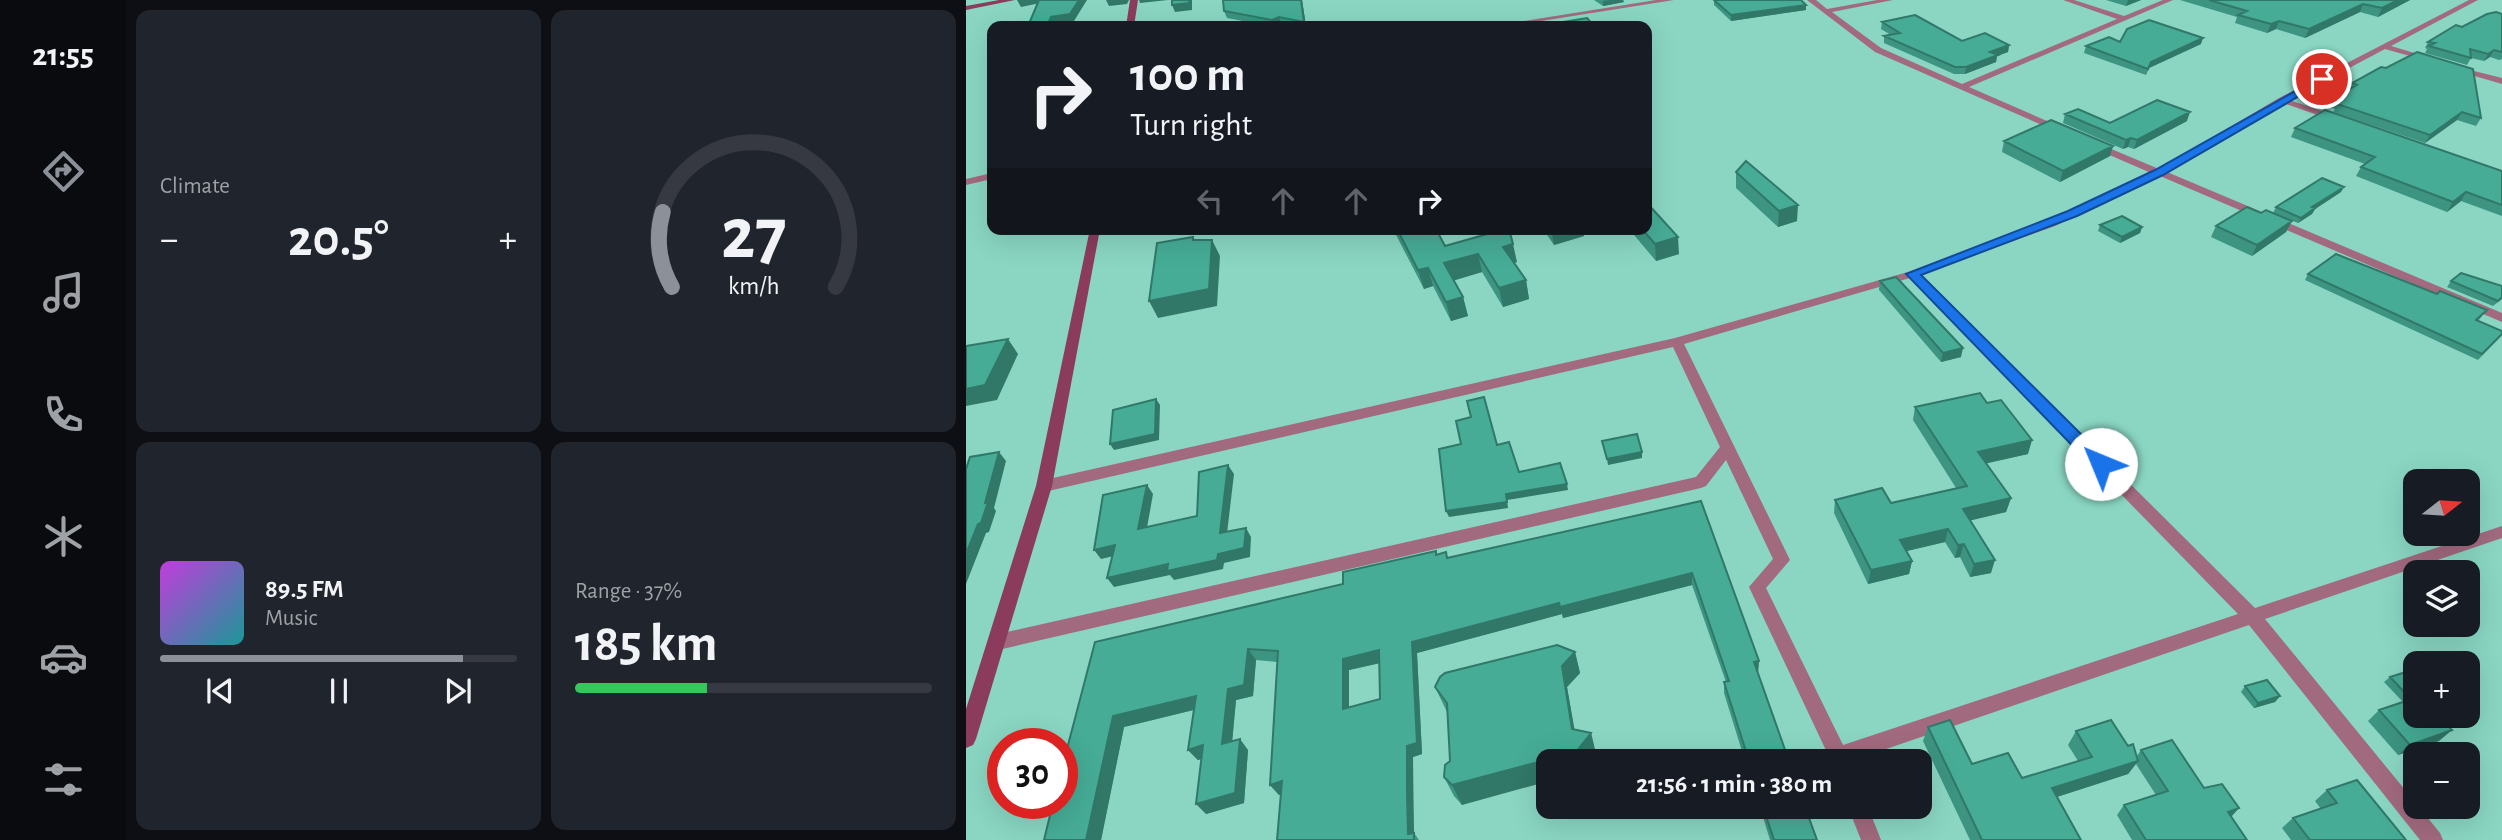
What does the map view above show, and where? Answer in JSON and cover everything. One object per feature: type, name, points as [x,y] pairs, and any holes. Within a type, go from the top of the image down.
[{"type":"main road","points":[[966,8],[1011,0]]},
{"type":"main road","points":[[1125,0],[1133,4]]},
{"type":"main road","points":[[966,739],[1044,486],[1093,235]]},
{"type":"street","points":[[1529,21],[1669,0]]},
{"type":"street","points":[[1811,0],[1878,50],[2072,135]]},
{"type":"street","points":[[1826,11],[1889,0]]},
{"type":"street","points":[[2067,0],[2122,18]]},
{"type":"street","points":[[1961,87],[2169,0]]},
{"type":"street","points":[[1044,486],[1677,342],[1912,274],[2051,224],[2159,173],[2282,100],[2474,0]]},
{"type":"street","points":[[2382,46],[2435,62]]},
{"type":"street","points":[[2449,66],[2502,81]]},
{"type":"street","points":[[2282,100],[2347,122]]},
{"type":"street","points":[[2085,141],[2502,318]]},
{"type":"street","points":[[966,182],[987,177]]},
{"type":"street","points":[[1912,274],[2253,617],[2433,840]]},
{"type":"street","points":[[1677,342],[1782,560],[1757,587],[1835,749]]},
{"type":"street","points":[[998,642],[1702,482],[1727,449]]},
{"type":"street","points":[[1869,749],[2502,531]]},
{"type":"street","points":[[1863,819],[1871,840]]},
{"type":"building","points":[[1039,0],[1079,0],[1070,14],[1051,17],[1049,21],[1030,21]]},
{"type":"building","points":[[1172,0],[1189,0],[1189,3],[1172,5]]},
{"type":"building","points":[[1223,0],[1301,0],[1304,21],[1279,17],[1272,20],[1224,11]]},
{"type":"building","points":[[1714,0],[1801,0],[1806,5],[1731,15]]},
{"type":"building","points":[[2209,0],[2398,0],[2382,8],[2363,4],[2309,29],[2279,21],[2271,24],[2238,15],[2247,11]]},
{"type":"building","points":[[2496,12],[2502,14],[2502,52],[2494,50],[2488,54],[2470,49],[2471,58],[2429,46],[2435,43],[2428,42],[2456,25],[2462,27]]},
{"type":"building","points":[[1915,15],[1962,41],[1985,33],[2009,45],[1990,52],[1998,55],[1966,67],[1955,67],[1884,36],[1900,33],[1882,22]]},
{"type":"building","points":[[1587,18],[1590,21],[1569,21]]},
{"type":"building","points":[[2149,20],[2203,38],[2151,62],[2148,69],[2086,46],[2109,37],[2120,42],[2127,29]]},
{"type":"building","points":[[2417,52],[2473,69],[2481,118],[2462,112],[2430,135],[2337,104],[2341,101],[2333,98],[2357,85],[2352,83],[2381,67],[2386,68]]},
{"type":"building","points":[[2157,100],[2190,112],[2137,140],[2126,140],[2065,114],[2078,109],[2110,123]]},
{"type":"building","points":[[2325,110],[2502,171],[2502,205],[2466,192],[2453,202],[2361,167],[2375,157],[2295,128]]},
{"type":"building","points":[[2051,120],[2113,146],[2063,171],[2004,141]]},
{"type":"building","points":[[1746,161],[1798,205],[1779,211],[1736,172]]},
{"type":"building","points":[[2322,178],[2344,187],[2312,207],[2315,208],[2301,218],[2276,207]]},
{"type":"building","points":[[2247,207],[2261,213],[2266,210],[2292,221],[2257,245],[2216,226]]},
{"type":"building","points":[[1652,208],[1678,237],[1655,244],[1647,235],[1652,235]]},
{"type":"building","points":[[2122,216],[2142,227],[2122,237],[2100,225]]},
{"type":"building","points":[[1400,235],[1439,235],[1445,246],[1484,235],[1511,235],[1513,244],[1503,247],[1526,280],[1499,288],[1478,254],[1444,263],[1463,297],[1446,302],[1428,268],[1418,270]]},
{"type":"building","points":[[1193,237],[1193,240],[1212,240],[1209,289],[1149,301],[1157,243]]},
{"type":"building","points":[[2336,254],[2437,294],[2440,291],[2487,310],[2476,320],[2502,331],[2502,334],[2482,354],[2308,274]]},
{"type":"building","points":[[2461,273],[2502,286],[2502,297],[2498,301],[2451,281]]},
{"type":"building","points":[[1896,277],[1963,348],[1943,353],[1880,281]]},
{"type":"building","points":[[1008,339],[985,385],[966,389],[966,346]]},
{"type":"building","points":[[1980,393],[1987,403],[2001,400],[2032,440],[1978,452],[2011,498],[1963,509],[1995,560],[1974,564],[1964,544],[1958,545],[1948,529],[1900,540],[1912,561],[1871,570],[1835,500],[1882,488],[1891,503],[1967,486],[1915,407]]},
{"type":"building","points":[[1484,397],[1497,445],[1509,442],[1519,472],[1560,463],[1567,484],[1506,494],[1507,502],[1446,511],[1439,449],[1461,444],[1456,421],[1471,417],[1467,401]]},
{"type":"building","points":[[1156,399],[1155,434],[1110,444],[1113,410]]},
{"type":"building","points":[[1637,434],[1642,452],[1607,459],[1602,441]]},
{"type":"building","points":[[999,452],[985,503],[988,502],[966,554],[966,469],[970,457]]},
{"type":"building","points":[[1228,465],[1220,533],[1246,528],[1244,548],[1218,554],[1217,560],[1167,571],[1168,564],[1107,578],[1115,545],[1094,550],[1103,495],[1147,485],[1138,529],[1197,516],[1199,472]]},
{"type":"building","points":[[1701,501],[1759,661],[1754,662],[1785,749],[1745,749],[1724,682],[1729,681],[1692,573],[1560,607],[1559,603],[1412,642],[1417,743],[1407,746],[1407,795],[1408,834],[1414,833],[1414,840],[1277,840],[1282,781],[1270,785],[1278,651],[1248,649],[1244,685],[1228,689],[1222,744],[1240,739],[1235,793],[1196,804],[1203,745],[1188,750],[1196,696],[1113,716],[1086,840],[1044,840],[1049,819],[1078,819],[1078,728],[1072,728],[1095,642],[1343,584],[1343,572],[1436,551],[1436,555],[1446,552],[1447,558]],"holes":[[[1379,650],[1380,699],[1343,709],[1343,659]]]},
{"type":"building","points":[[1557,645],[1575,652],[1562,666],[1572,729],[1591,733],[1578,749],[1536,749],[1536,763],[1452,785],[1444,777],[1445,765],[1450,761],[1447,703],[1435,687],[1445,673]]},
{"type":"building","points":[[2403,673],[2403,691],[2390,677]]},
{"type":"building","points":[[2267,680],[2280,696],[2258,703],[2245,686]]},
{"type":"building","points":[[2403,702],[2403,728],[2452,730],[2418,742],[2407,742],[2379,710]]},
{"type":"building","points":[[1950,720],[1972,764],[2008,753],[2022,778],[2092,757],[2076,731],[2111,720],[2128,746],[2133,744],[2138,761],[2052,788],[2081,840],[1982,840],[1928,727]]},
{"type":"building","points":[[2172,740],[2204,788],[2222,784],[2239,808],[2228,812],[2247,840],[2146,840],[2124,805],[2168,791],[2141,750]]},
{"type":"building","points":[[2357,780],[2406,840],[2310,840],[2293,818],[2337,803],[2327,790]]},
{"type":"building","points":[[1767,819],[1809,819],[1817,840],[1774,840]]},
{"type":"route","points":[[2101,464],[1912,274],[2073,214],[2159,173],[2322,79]]}]
